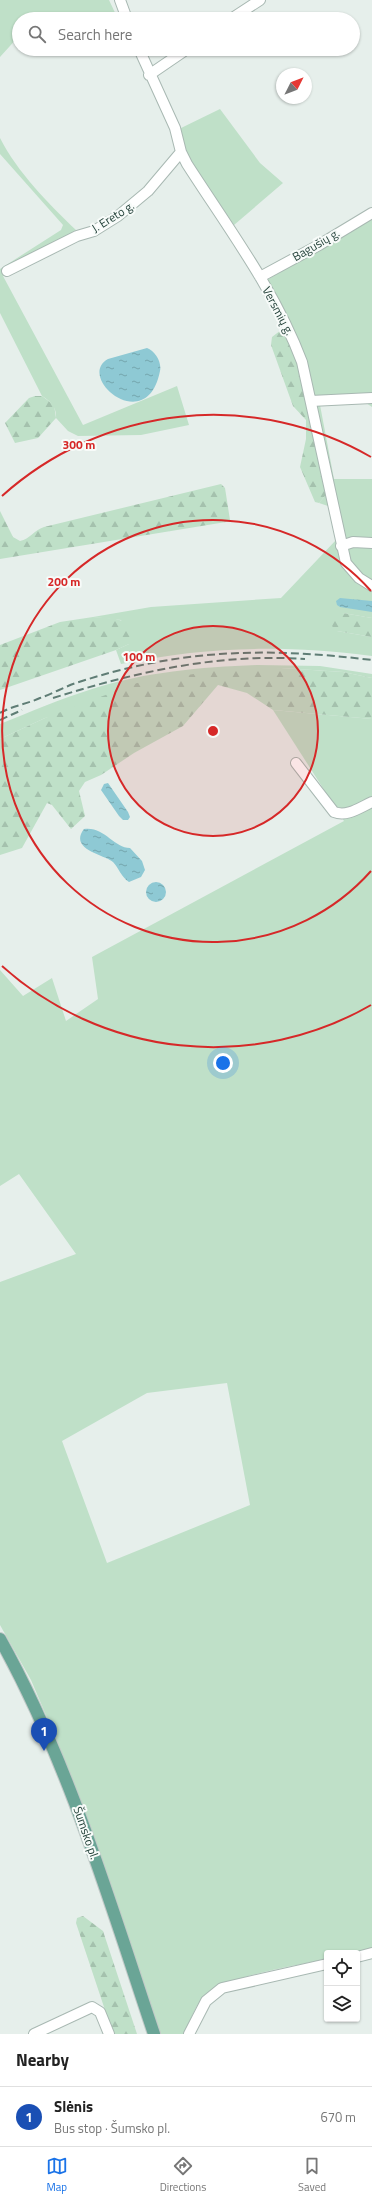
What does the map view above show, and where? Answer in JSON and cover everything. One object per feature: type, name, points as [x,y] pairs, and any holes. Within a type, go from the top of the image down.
[{"type":"main road","name":"Šumsko pl.","points":[[0,1639],[31,1697],[58,1758],[80,1816],[154,2034]]},
{"type":"street","points":[[120,0],[124,12]]},
{"type":"street","points":[[242,12],[260,0]]},
{"type":"street","name":"Versmių g.","points":[[142,56],[174,128],[181,152],[260,277],[292,334],[302,362],[341,546],[350,570],[372,586]]},
{"type":"street","points":[[149,75],[177,56]]},
{"type":"street","name":"J. Ereto g.","points":[[7,271],[77,236],[94,231],[118,216],[148,191],[181,152]]},
{"type":"street","name":"Bagušių g.","points":[[260,277],[319,245],[372,213]]},
{"type":"street","points":[[310,401],[372,398]]},
{"type":"street","points":[[341,546],[353,542],[372,543]]},
{"type":"street","points":[[296,763],[334,812],[341,815],[349,813],[372,802]]},
{"type":"street","points":[[360,1956],[372,1953]]},
{"type":"street","points":[[189,2034],[206,2001],[222,1988],[324,1965]]},
{"type":"street","points":[[34,2034],[92,2007],[100,2012],[109,2034]]},
{"type":"green space","points":[[0,0],[109,0],[115,12],[12,12],[12,44],[0,57]]},
{"type":"green space","points":[[220,109],[260,163],[283,183],[234,225],[191,163],[185,152],[179,129]]},
{"type":"green space","points":[[0,138],[7,151],[44,198],[76,230],[3,276],[83,425],[177,386],[189,425],[141,435],[78,436],[68,431],[56,418],[54,408],[50,402],[42,396],[0,313],[0,269],[61,230],[63,225],[0,154]]},
{"type":"green space","points":[[372,217],[372,407],[366,403],[320,405],[334,479],[372,479],[372,618],[343,613],[337,631],[372,637],[372,656],[308,650],[246,649],[185,654],[121,664],[116,650],[129,644],[121,620],[93,617],[151,607],[281,598],[336,540],[328,506],[319,503],[325,496],[285,327],[290,321],[267,280]]},
{"type":"green space","points":[[285,327],[306,388],[326,490],[325,496],[319,503],[315,502],[300,467],[306,439],[306,420],[293,406],[271,345],[272,337]]},
{"type":"green space","points":[[42,396],[54,405],[56,418],[38,438],[15,443],[5,423],[29,398]]},
{"type":"green space","points":[[221,484],[225,488],[230,520],[226,522],[0,559],[0,511],[13,537],[20,541],[44,527]]},
{"type":"green space","points":[[343,613],[372,618],[372,637],[337,631],[332,626],[333,617]]},
{"type":"green space","points":[[93,617],[113,619],[123,622],[128,625],[134,636],[129,644],[116,650],[0,690],[0,645],[60,622]]},
{"type":"green space","points":[[258,665],[320,666],[372,674],[372,678],[343,672],[281,668],[45,718],[0,739],[0,724],[68,697],[112,683],[174,671]]},
{"type":"green space","points":[[281,668],[343,672],[372,678],[372,719],[273,710],[247,693],[218,685],[183,726],[134,753],[101,775],[85,782],[79,791],[85,816],[71,829],[52,805],[47,803],[22,848],[0,855],[0,739],[45,718],[137,683],[219,670]]},
{"type":"green space","points":[[273,710],[372,719],[372,1949],[360,1952],[360,1950],[324,1950],[324,1960],[280,1968],[226,1983],[213,1989],[204,1996],[195,2009],[184,2034],[160,2034],[57,1741],[31,1680],[0,1625],[0,1282],[76,1254],[19,1174],[0,1186],[0,970],[23,996],[52,978],[66,1021],[98,999],[92,957],[344,821]],"holes":[[[227,1383],[250,1505],[107,1563],[62,1441],[147,1393]]]},
{"type":"green space","points":[[83,1916],[103,1931],[137,2034],[113,2034],[76,1923],[77,1918]]},
{"type":"water","points":[[147,348],[155,354],[160,364],[160,371],[153,390],[142,400],[129,401],[117,397],[107,388],[100,378],[100,367],[108,359]]},
{"type":"water","points":[[340,598],[372,601],[372,612],[340,607],[337,605],[336,601]]},
{"type":"water","points":[[108,783],[128,812],[130,817],[128,820],[123,820],[119,816],[101,790],[104,784]]},
{"type":"water","points":[[84,829],[97,831],[119,845],[130,848],[142,861],[145,870],[141,877],[129,882],[124,878],[113,862],[84,847],[80,836]]},
{"type":"water","points":[[156,882],[163,885],[166,892],[163,899],[156,902],[149,899],[146,892],[149,885]]},
{"type":"railway","points":[[0,713],[76,683],[151,663],[187,657],[222,654],[295,653],[372,660]]},
{"type":"railway","points":[[53,698],[115,680],[178,666],[241,659],[305,659]]},
{"type":"railway","points":[[0,720],[22,710]]},
{"type":"place","name":"Slėnis","points":[[44,1751]]}]
